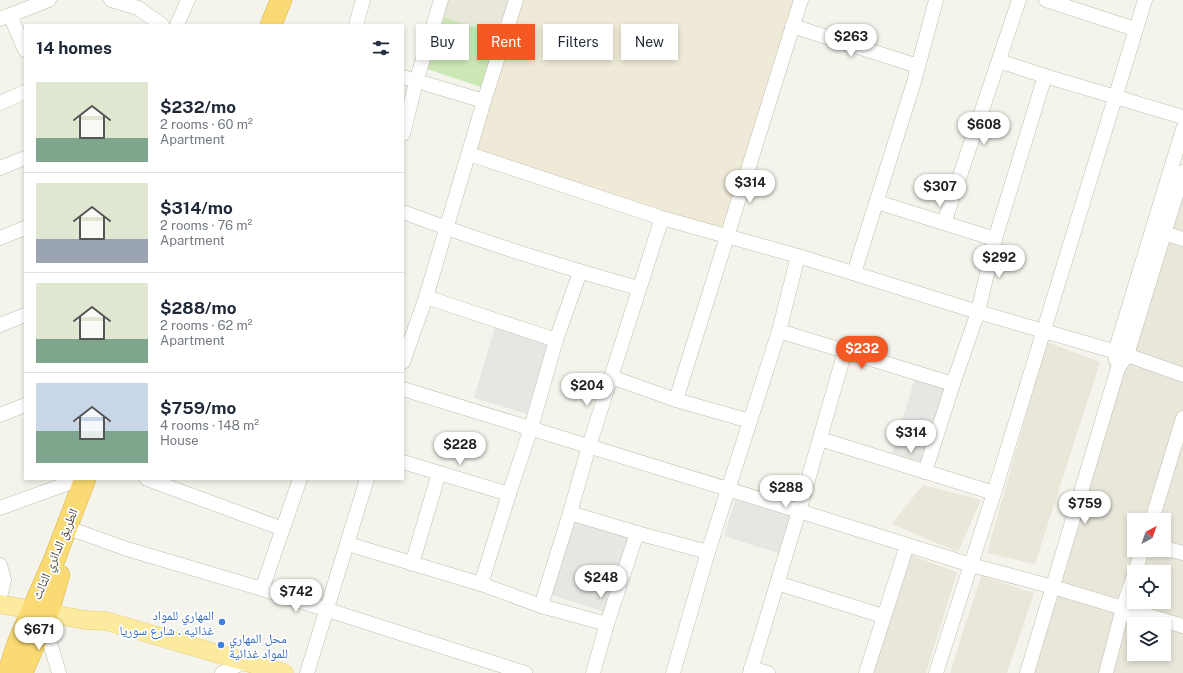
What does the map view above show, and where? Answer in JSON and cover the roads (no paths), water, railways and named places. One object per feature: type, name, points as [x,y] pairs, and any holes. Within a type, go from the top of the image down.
[{"type":"highway","points":[[259,24],[268,0]]},
{"type":"highway","points":[[272,24],[281,0]]},
{"type":"highway","name":"الطريق الدائري الثالث","points":[[42,609],[54,558],[85,480]]},
{"type":"highway","name":"الطريق الدائري الثالث","points":[[10,672],[18,643],[42,609],[94,480]]},
{"type":"main road","points":[[0,597],[85,620],[106,621],[284,673]]},
{"type":"street","points":[[24,48],[5,17],[49,0]]},
{"type":"street","points":[[111,0],[138,8],[161,24]]},
{"type":"street","points":[[177,24],[188,0]]},
{"type":"street","points":[[356,24],[363,0]]},
{"type":"street","points":[[404,125],[409,79],[441,0]]},
{"type":"street","points":[[404,359],[426,297],[484,101],[516,0]]},
{"type":"street","points":[[676,400],[801,0]]},
{"type":"street","points":[[854,273],[914,82],[936,0]]},
{"type":"street","points":[[944,223],[1019,0]]},
{"type":"street","points":[[1046,0],[1135,29]]},
{"type":"street","points":[[936,673],[994,493],[1145,0]]},
{"type":"street","points":[[792,26],[918,66]]},
{"type":"street","points":[[999,61],[1183,117]]},
{"type":"street","points":[[925,472],[978,312],[995,239],[1045,76]]},
{"type":"street","points":[[409,79],[484,101]]},
{"type":"street","points":[[0,102],[24,92]]},
{"type":"street","points":[[1027,673],[1118,368],[1183,129]]},
{"type":"street","points":[[468,154],[662,218],[798,256],[978,312],[1121,353],[1183,375]]},
{"type":"street","points":[[0,168],[24,158]]},
{"type":"street","points":[[1121,353],[1164,233],[1183,172]]},
{"type":"street","points":[[877,202],[995,239]]},
{"type":"street","points":[[404,212],[446,228],[580,272],[638,288]]},
{"type":"street","points":[[541,606],[638,288],[662,218]]},
{"type":"street","points":[[0,238],[24,228]]},
{"type":"street","points":[[1164,233],[1183,239]]},
{"type":"street","points":[[673,673],[708,552],[779,331],[798,256]]},
{"type":"street","points":[[481,584],[556,340],[580,272]]},
{"type":"street","points":[[426,297],[556,340]]},
{"type":"street","points":[[0,325],[24,315]]},
{"type":"street","points":[[779,331],[953,384]]},
{"type":"street","points":[[768,673],[751,671],[845,351]]},
{"type":"street","points":[[611,377],[676,400],[750,421]]},
{"type":"street","points":[[404,389],[970,565],[1053,587],[1183,626]]},
{"type":"street","points":[[0,415],[24,405]]},
{"type":"street","points":[[1154,513],[1183,418]]},
{"type":"street","points":[[820,439],[994,493]]},
{"type":"street","points":[[404,462],[509,494]]},
{"type":"street","points":[[412,564],[439,473]]},
{"type":"street","points":[[0,508],[77,480]]},
{"type":"street","points":[[150,480],[283,529]]},
{"type":"street","points":[[262,589],[300,480]]},
{"type":"street","points":[[307,673],[367,480]]},
{"type":"street","points":[[570,513],[708,552]]},
{"type":"street","points":[[74,530],[128,549],[262,589],[525,673]]},
{"type":"street","points":[[593,673],[607,624],[637,533]]},
{"type":"street","points":[[348,544],[481,584],[541,606],[607,624]]},
{"type":"street","points":[[866,673],[883,616],[908,545]]},
{"type":"street","points":[[1171,550],[1183,553]]},
{"type":"street","points":[[0,565],[4,580],[0,597]]},
{"type":"street","points":[[777,583],[883,616]]},
{"type":"street","points":[[1106,673],[1127,596]]},
{"type":"street","points":[[42,609],[59,673]]},
{"type":"street","points":[[222,673],[244,662]]},
{"type":"place","name":"المهاري للمواد غذائيه . شارع سوريا","points":[[222,622]]},
{"type":"place","name":"محل المهاري للمواد غذائية","points":[[221,645]]}]
